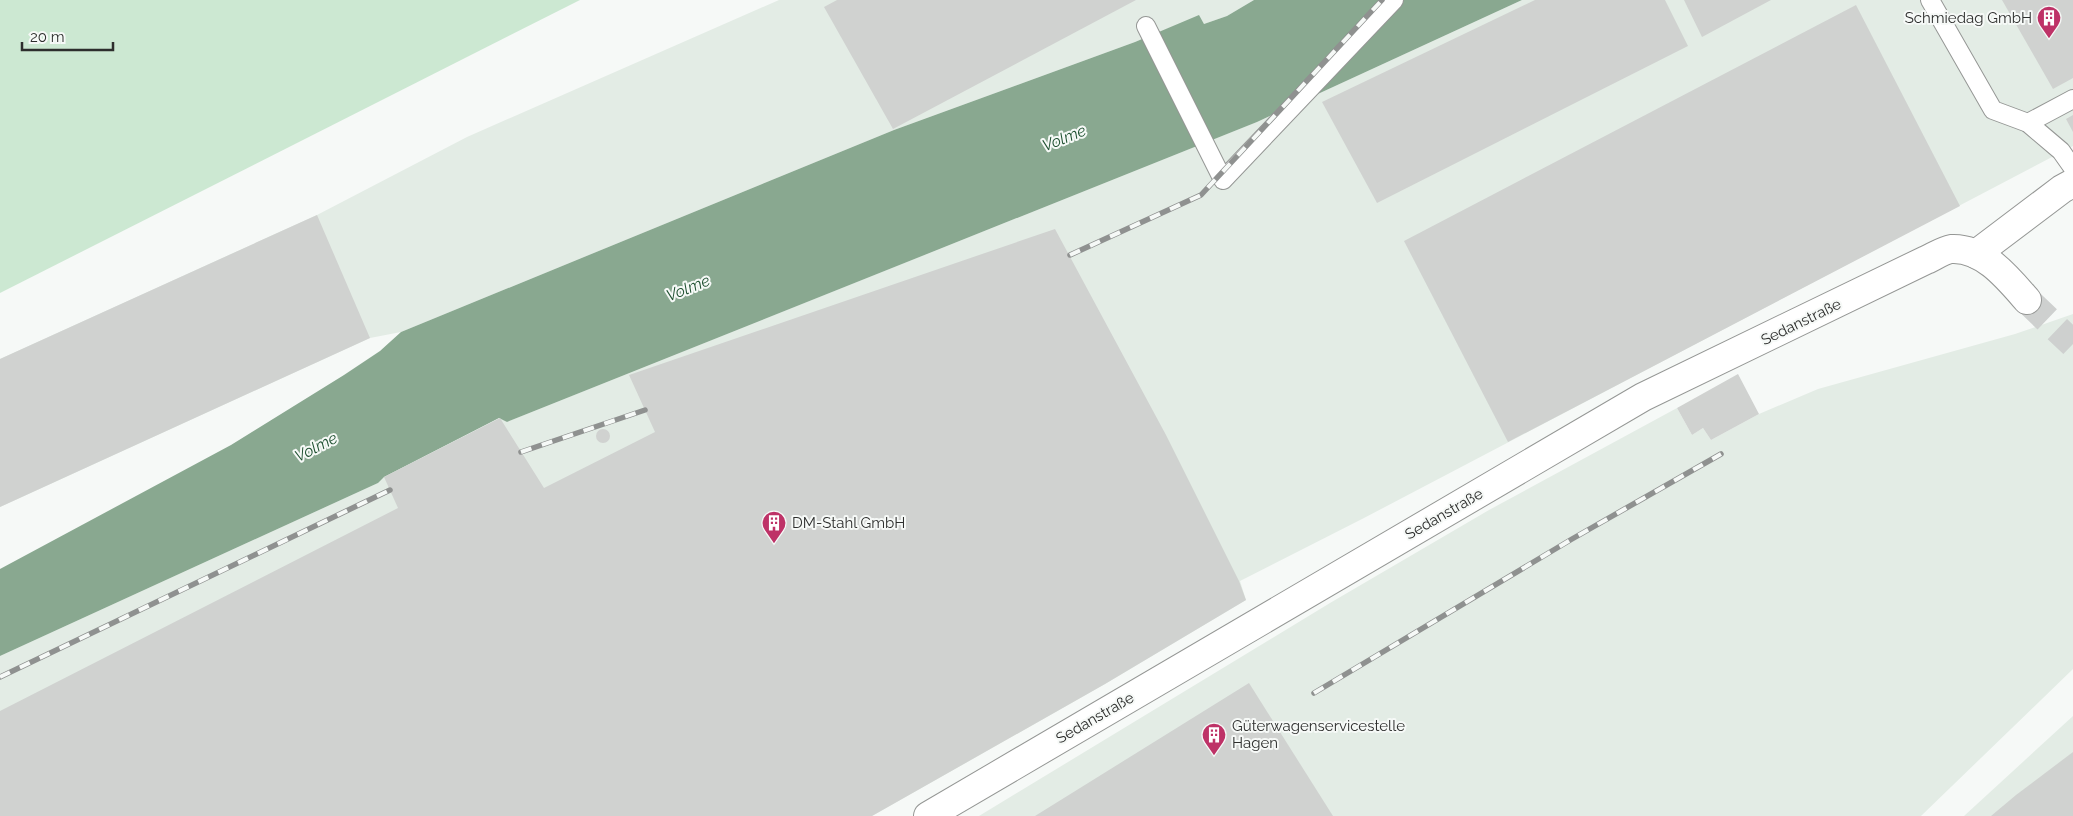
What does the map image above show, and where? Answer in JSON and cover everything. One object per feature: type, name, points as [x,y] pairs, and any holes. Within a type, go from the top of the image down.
[{"type":"street","points":[[2027,300],[2006,276],[1976,254],[2062,189],[2073,184]]},
{"type":"street","name":"Sedanstraße","points":[[928,816],[1643,397],[1950,249],[1976,254]]},
{"type":"lane","points":[[1146,26],[1223,180],[1394,0]]},
{"type":"lane","points":[[1930,0],[1993,110],[2028,123],[2061,151],[2073,168]]},
{"type":"lane","points":[[2028,123],[2073,99]]},
{"type":"shaded area","points":[[0,0],[580,0],[0,293]]},
{"type":"shaded area","points":[[779,0],[1254,0],[1227,16],[1204,24],[1199,16],[1135,42],[894,130],[401,332],[370,338],[0,507],[0,359],[317,215],[467,137]]},
{"type":"shaded area","points":[[1522,0],[2073,0],[2073,146],[1364,518],[1240,581],[1246,600],[1105,684],[872,816],[0,816],[0,656],[378,483],[384,477],[500,418],[507,422],[1257,122]]},
{"type":"shaded area","points":[[2073,314],[2073,669],[1921,816],[979,816],[1330,603],[1489,510],[1677,408],[1692,435],[1703,428],[1711,440],[1759,414],[1818,389],[2015,334]]},
{"type":"shaded area","points":[[2073,716],[2073,816],[1964,816]]},
{"type":"water","name":"Volme","points":[[1254,0],[1522,0],[1257,122],[507,422],[499,418],[384,477],[378,483],[0,656],[0,569],[231,445],[344,375],[380,351],[401,332],[894,130],[1135,42],[1199,15],[1204,24],[1227,16]]},
{"type":"building","points":[[837,0],[1136,0],[893,129],[824,7]]},
{"type":"building","points":[[1535,0],[1665,0],[1688,46],[1377,203],[1322,102]]},
{"type":"building","points":[[1684,0],[1771,0],[1702,37]]},
{"type":"building","name":"Schmiedag GmbH","points":[[2002,0],[2073,0],[2073,78],[2053,89]]},
{"type":"building","points":[[1856,5],[1960,206],[1508,442],[1404,241]]},
{"type":"building","points":[[2073,115],[2073,132],[2066,119]]},
{"type":"building","points":[[317,215],[370,338],[0,507],[0,359]]},
{"type":"building","name":"DM-Stahl GmbH","points":[[1055,229],[1166,435],[1239,581],[1246,600],[1105,684],[872,816],[0,816],[0,711],[398,508],[384,477],[500,418],[544,488],[655,432],[629,375]]},
{"type":"building","points":[[1738,374],[1759,414],[1711,440],[1703,428],[1692,435],[1677,408]]},
{"type":"building","points":[[603,429],[608,431],[610,436],[608,441],[603,443],[598,441],[596,436],[598,431]]},
{"type":"building","name":"Güterwagenservicestelle Hagen","points":[[1249,683],[1333,816],[1035,816]]},
{"type":"building","points":[[2073,752],[2073,816],[1991,816],[2016,795]]},
{"type":"tunnel","points":[[2027,300],[2073,344]]},
{"type":"railway","points":[[1070,255],[1201,195],[1382,0]]},
{"type":"railway","points":[[521,452],[645,410]]},
{"type":"railway","points":[[1314,693],[1572,539],[1721,454]]},
{"type":"railway","points":[[0,677],[390,490]]},
{"type":"place","name":"Schmiedag GmbH","points":[[2049,39]]},
{"type":"place","name":"DM-Stahl GmbH","points":[[774,544]]},
{"type":"place","name":"Güterwagenservicestelle Hagen","points":[[1214,756]]}]
